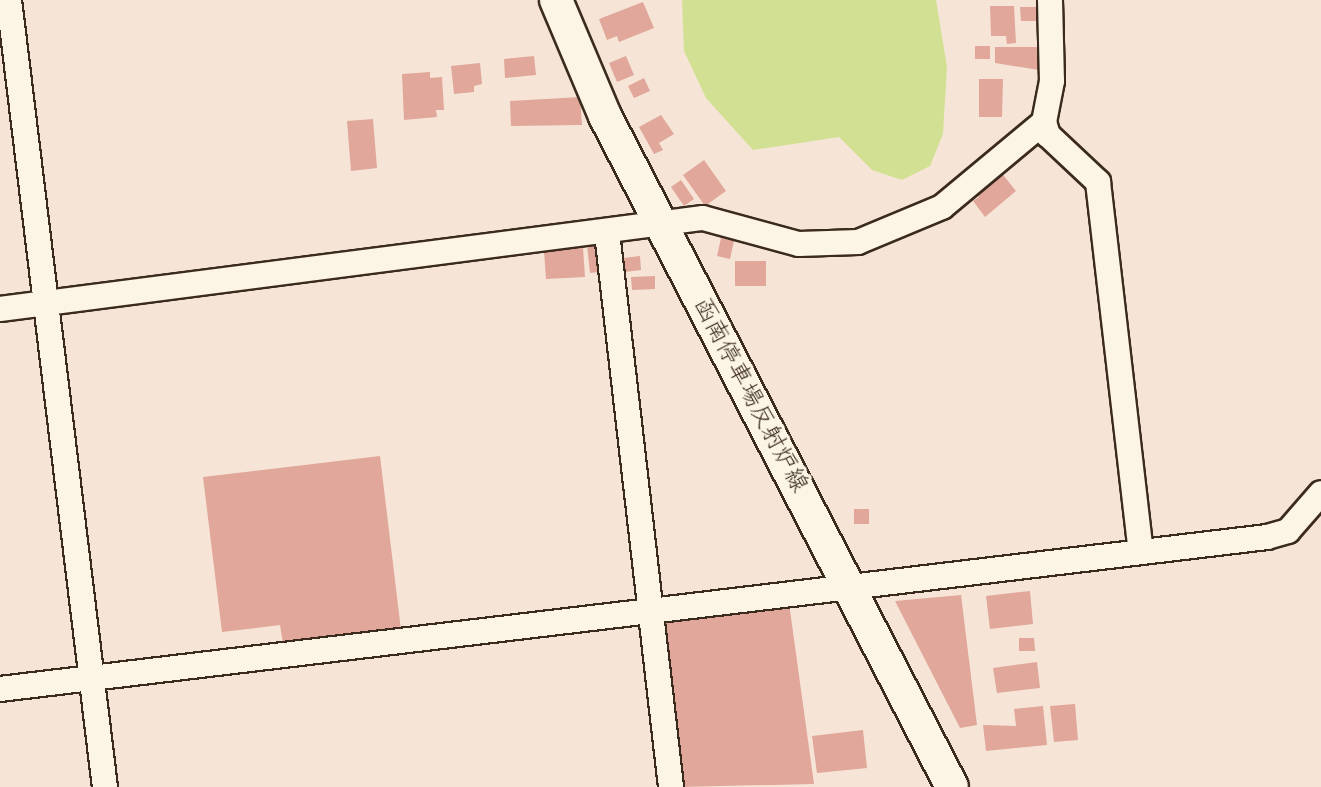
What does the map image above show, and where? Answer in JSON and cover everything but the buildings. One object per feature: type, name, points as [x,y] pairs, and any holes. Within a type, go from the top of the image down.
[{"type":"main road","name":"函南停車場反射炉線","points":[[556,0],[605,116],[853,590],[952,787]]},
{"type":"street","points":[[9,0],[105,787]]},
{"type":"street","points":[[1050,0],[1052,81],[1044,122],[1048,135],[1098,182],[1141,552]]},
{"type":"street","points":[[0,309],[607,233],[657,216],[712,219],[799,244],[858,242],[942,207],[1044,122]]},
{"type":"street","points":[[607,233],[671,787]]},
{"type":"street","points":[[0,689],[649,610],[853,590],[1267,537],[1313,520],[1321,493]]},
{"type":"green space","points":[[682,0],[936,0],[947,67],[943,134],[930,166],[902,180],[872,170],[839,137],[753,150],[706,98],[684,51]]}]
